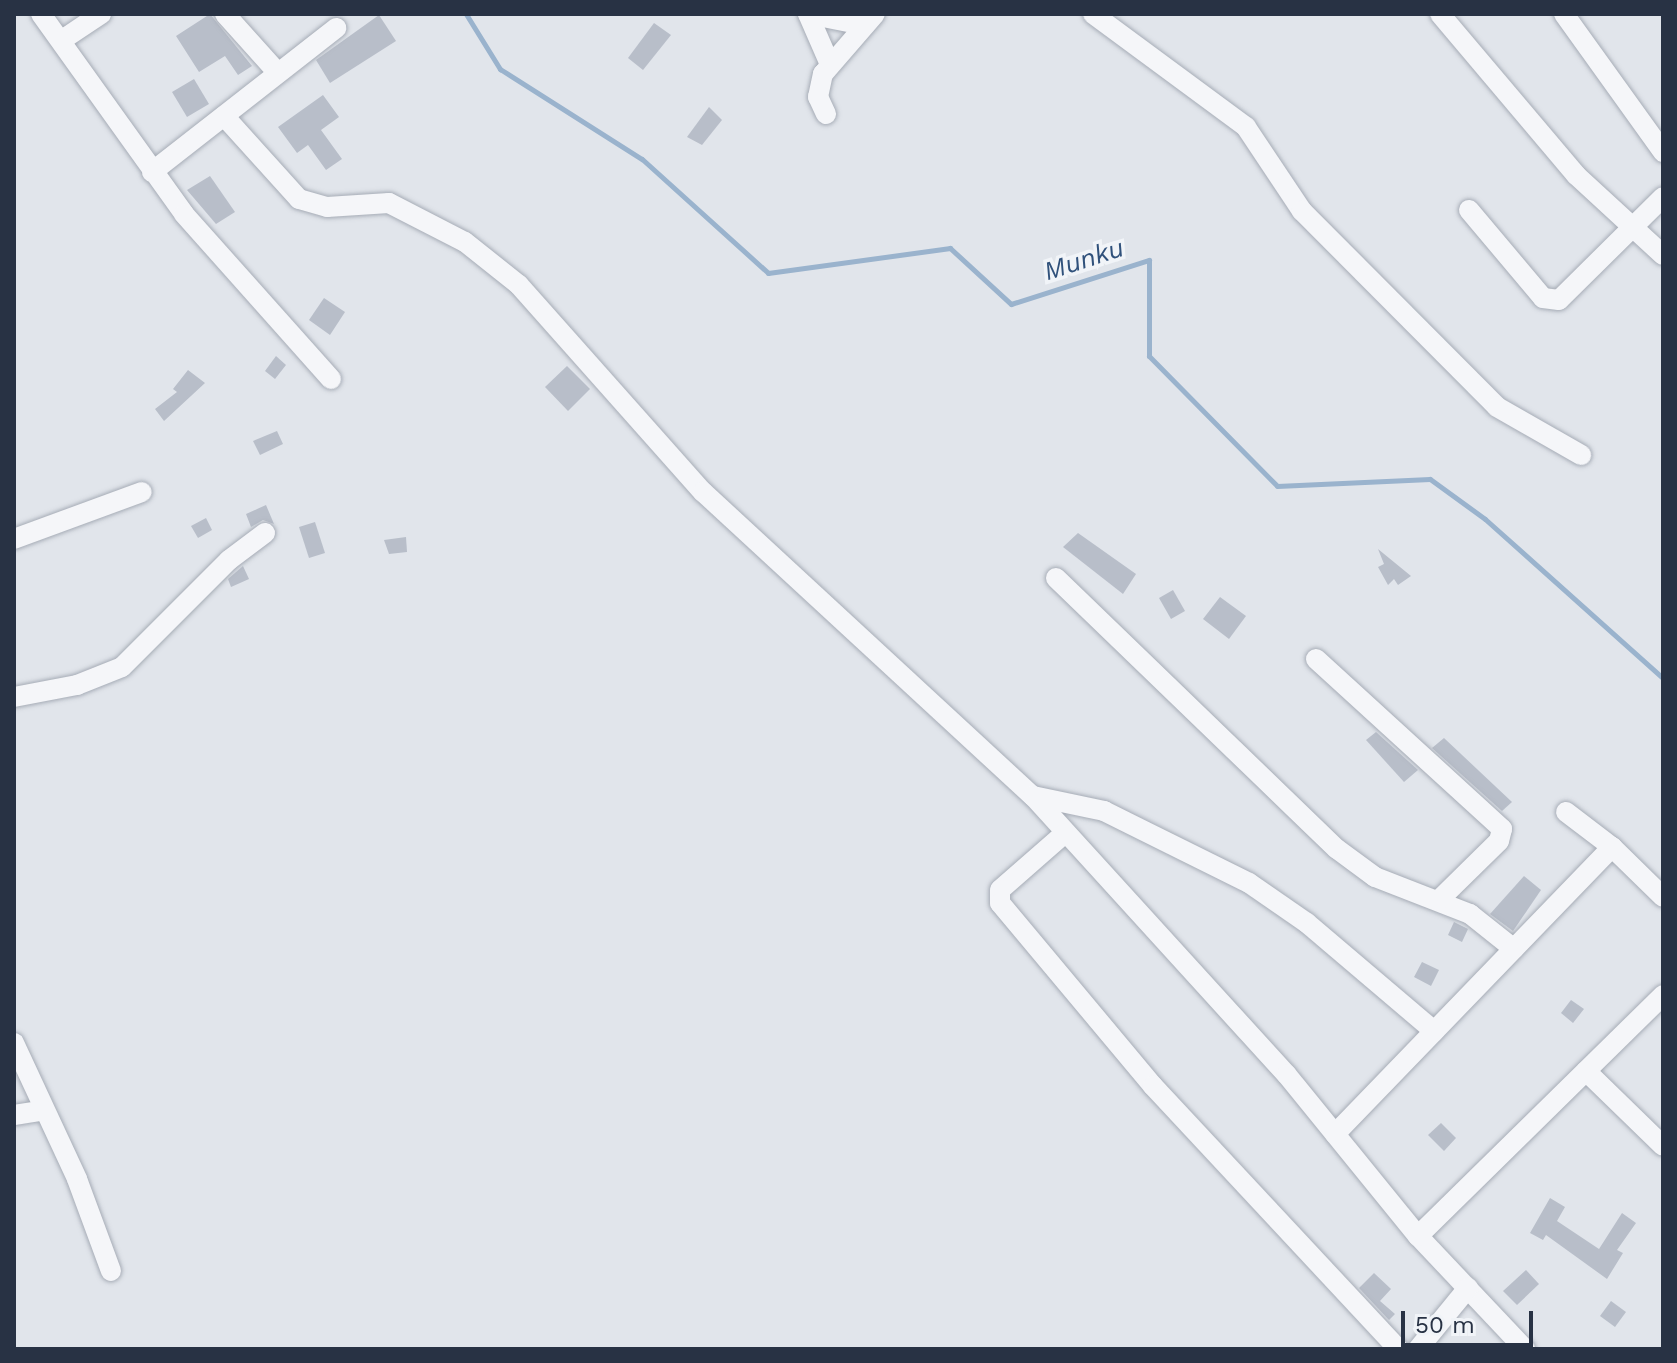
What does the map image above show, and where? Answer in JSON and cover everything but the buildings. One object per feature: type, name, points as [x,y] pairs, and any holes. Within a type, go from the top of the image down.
[{"type":"street","points":[[41,14],[152,172],[331,379]]},
{"type":"street","points":[[62,40],[101,14]]},
{"type":"street","points":[[225,14],[278,73]]},
{"type":"street","points":[[829,62],[808,14],[869,19]]},
{"type":"street","points":[[1093,14],[1246,127],[1302,211],[1497,407],[1581,455]]},
{"type":"street","points":[[1440,14],[1576,175],[1663,255]]},
{"type":"street","points":[[1564,14],[1663,152]]},
{"type":"street","points":[[826,114],[818,86],[829,62],[869,19]]},
{"type":"street","points":[[152,172],[336,28]]},
{"type":"street","points":[[224,116],[299,199],[327,207],[389,203],[465,242],[519,285],[703,492],[1033,796],[1287,1075],[1418,1236],[1525,1349]]},
{"type":"street","points":[[1469,210],[1543,298],[1551,301],[1559,300],[1663,197]]},
{"type":"street","points":[[14,539],[142,492]]},
{"type":"street","points":[[14,697],[77,685],[122,667],[229,560],[265,533]]},
{"type":"street","points":[[1056,578],[1337,849],[1375,877],[1470,914],[1514,949]]},
{"type":"street","points":[[1316,659],[1502,829],[1499,841],[1439,900]]},
{"type":"street","points":[[1033,796],[1104,811],[1249,883],[1307,923],[1434,1031]]},
{"type":"street","points":[[1566,812],[1612,847],[1663,897]]},
{"type":"street","points":[[1065,833],[1000,890],[1000,903],[1153,1086],[1398,1349]]},
{"type":"street","points":[[1335,1134],[1612,847]]},
{"type":"street","points":[[1418,1236],[1663,995]]},
{"type":"street","points":[[14,1043],[111,1271]]},
{"type":"street","points":[[1586,1071],[1663,1146]]},
{"type":"street","points":[[14,1115],[44,1110]]},
{"type":"street","points":[[1418,1349],[1468,1288]]},
{"type":"waterway","name":"Munku","points":[[466,14],[500,69],[642,159],[768,273],[950,248],[1011,304],[1149,260],[1149,356],[1277,486],[1430,479],[1485,519],[1663,678]]}]
